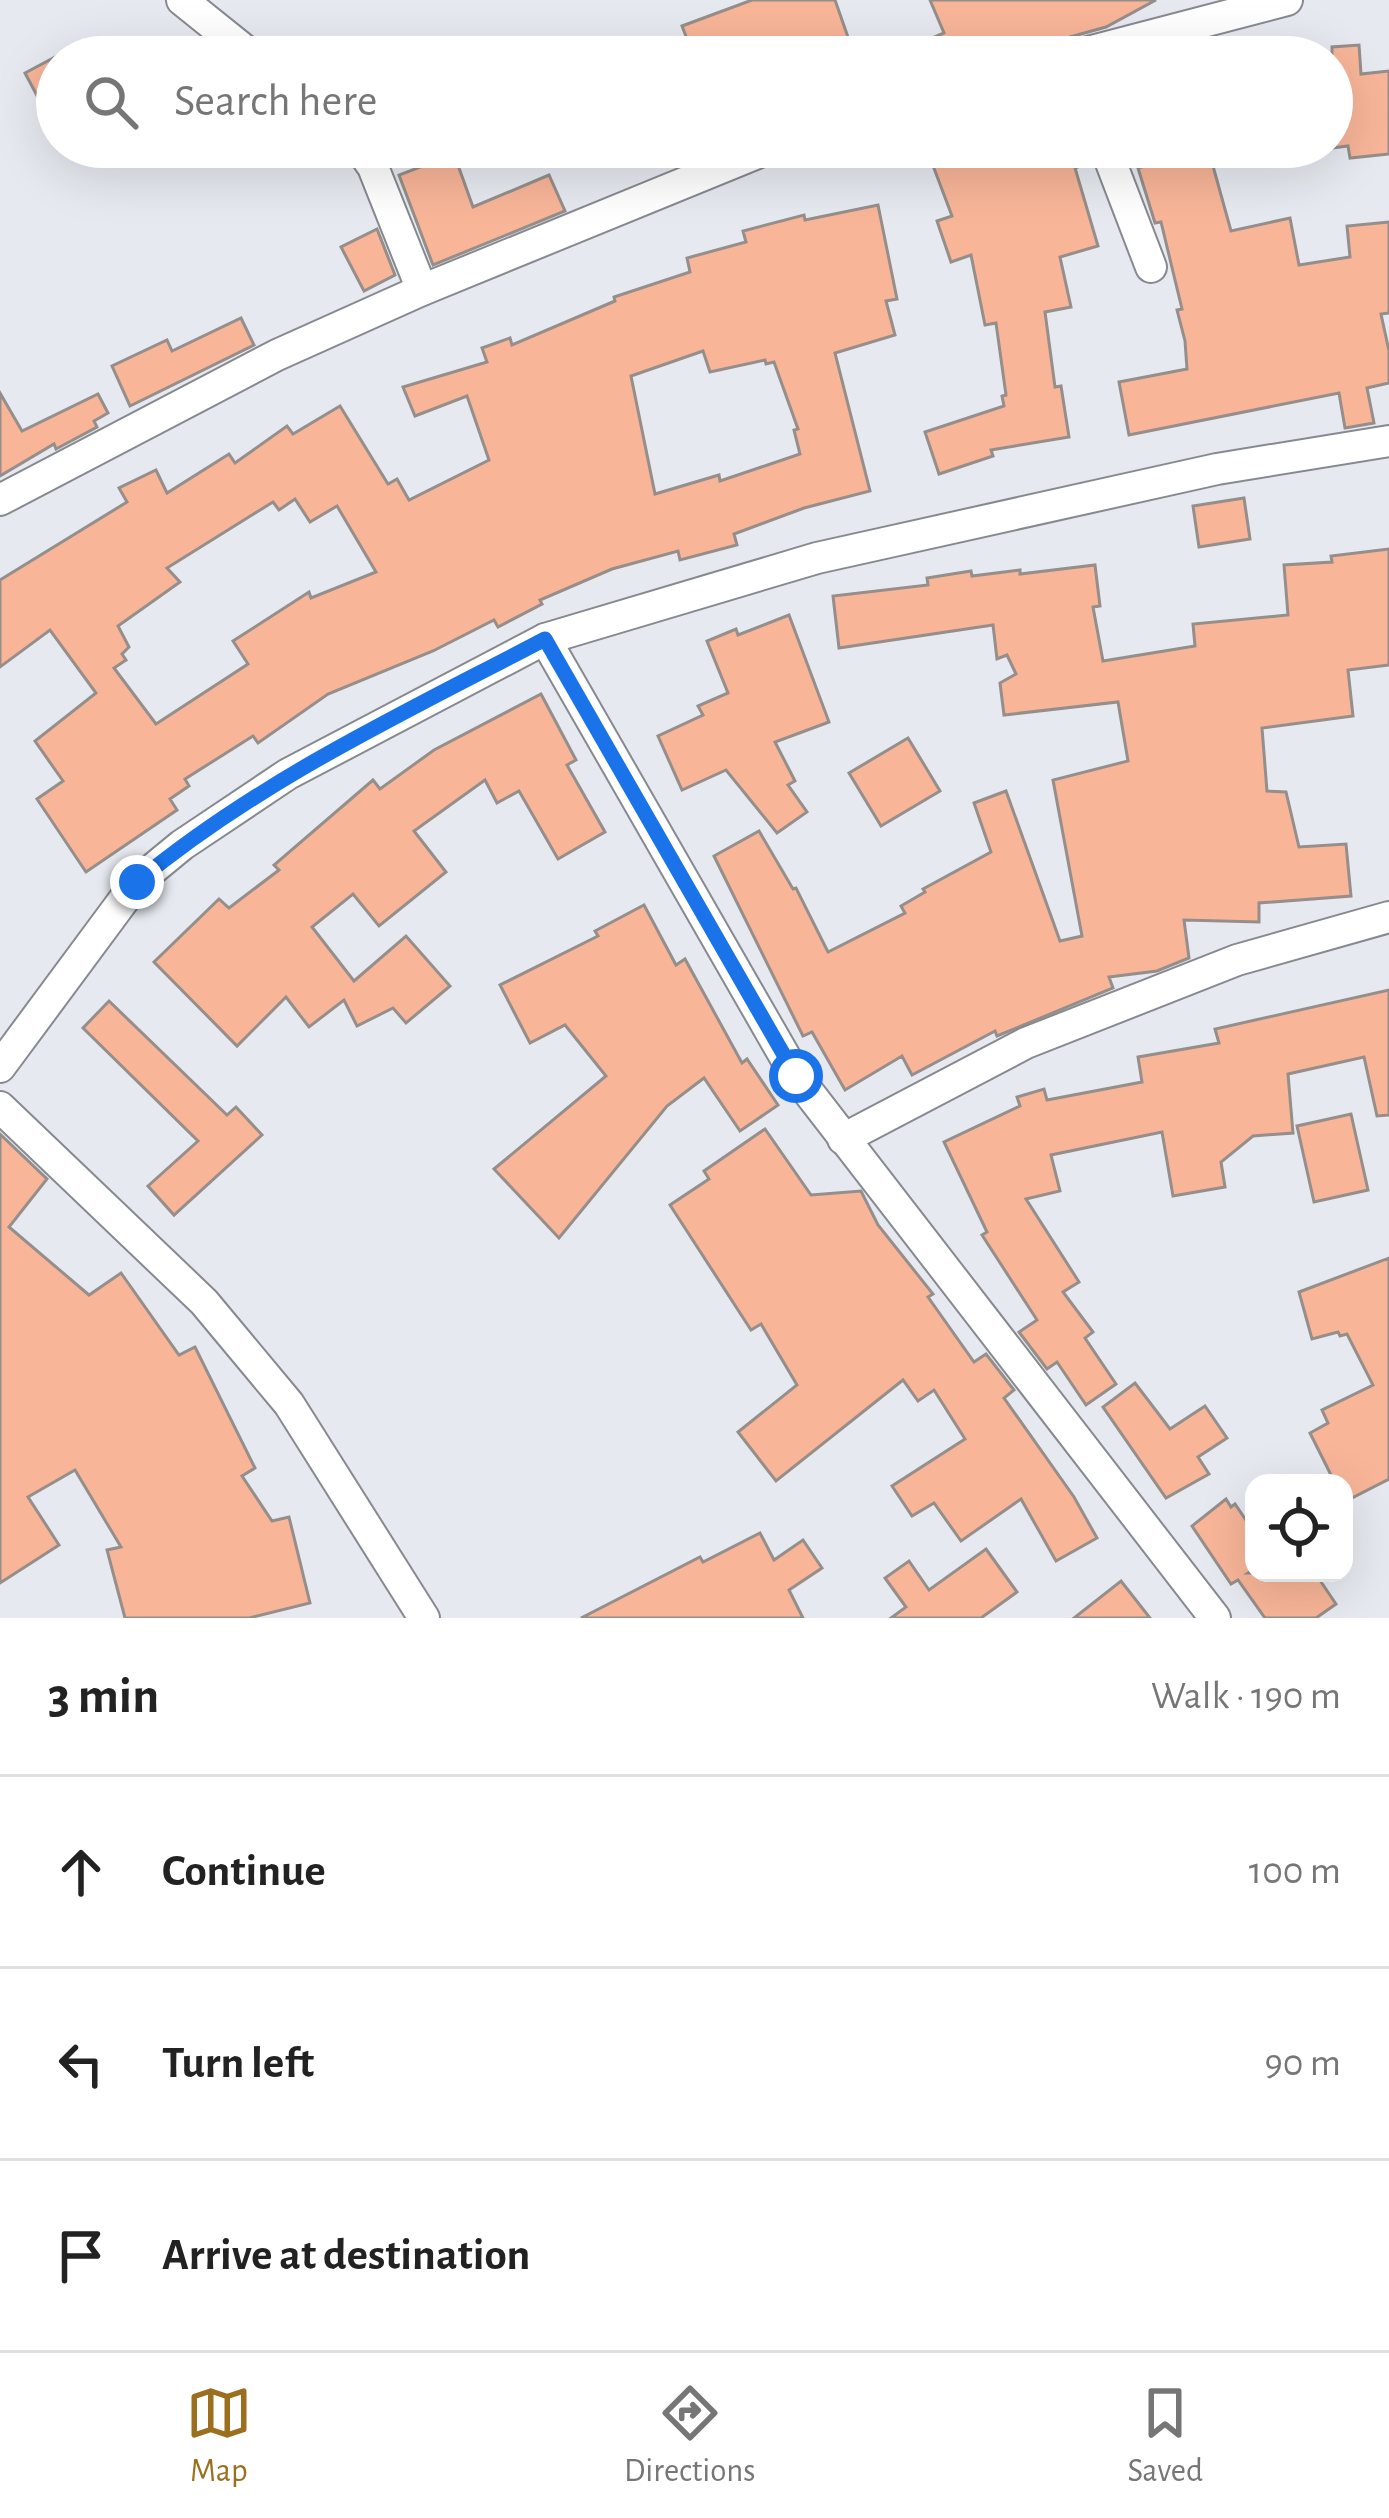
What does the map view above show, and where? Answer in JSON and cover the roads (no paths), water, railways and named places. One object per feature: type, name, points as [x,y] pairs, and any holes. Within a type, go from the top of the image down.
[{"type":"street","points":[[182,0],[227,36]]},
{"type":"street","points":[[1150,36],[1287,0]]},
{"type":"street","points":[[373,168],[422,290]]},
{"type":"street","points":[[0,500],[277,356],[422,290],[721,168]]},
{"type":"street","points":[[1113,168],[1151,267]]},
{"type":"street","points":[[0,1067],[137,882],[182,845],[288,774],[545,639],[817,558],[1216,469],[1389,441]]},
{"type":"street","points":[[545,639],[796,1076],[1215,1618]]},
{"type":"street","points":[[843,1139],[1026,1043],[1238,960],[1389,917]]},
{"type":"street","points":[[0,1107],[204,1302],[290,1404],[424,1618]]}]
